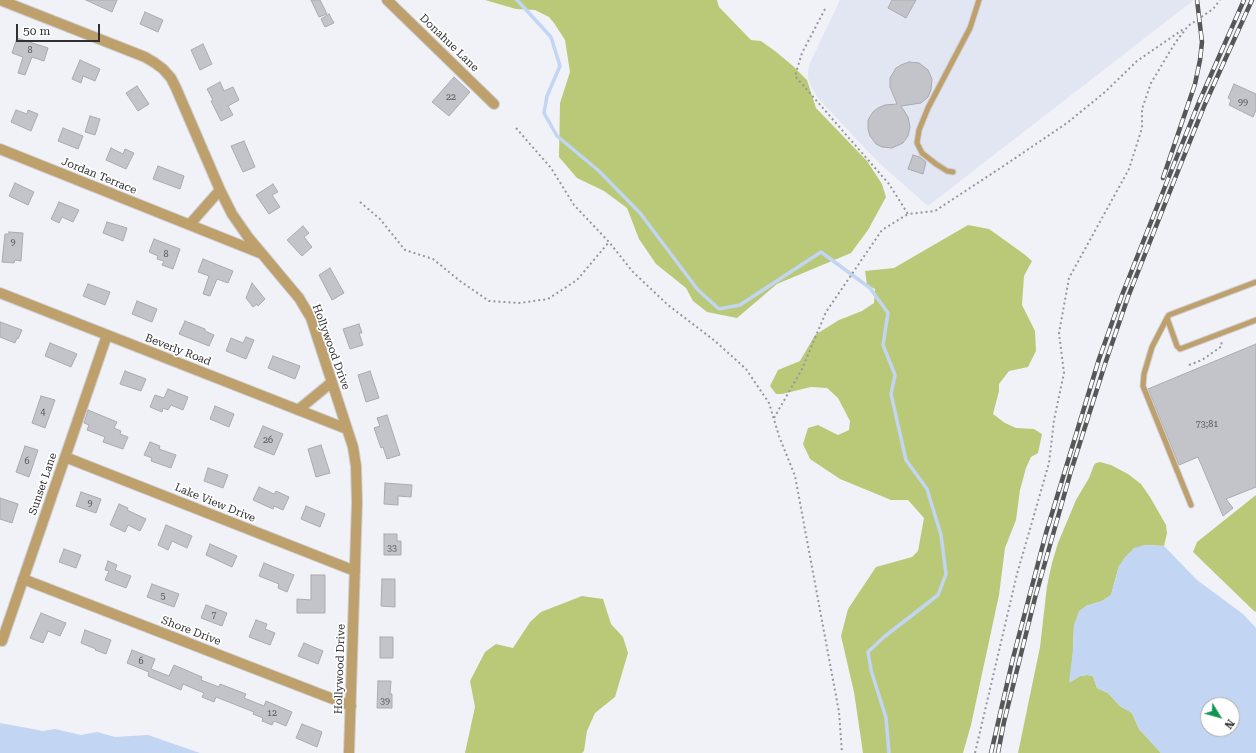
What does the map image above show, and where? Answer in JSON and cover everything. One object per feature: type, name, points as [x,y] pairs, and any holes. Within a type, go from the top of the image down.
[{"type":"street","name":"Hollywood Drive","points":[[0,0],[145,57],[163,69],[171,78],[176,88],[220,190],[237,222],[262,254],[292,288],[306,308],[315,329],[347,429],[355,457],[357,474],[350,753]]},
{"type":"street","name":"Donahue Lane","points":[[387,0],[494,104]]},
{"type":"street","name":"Jordan Terrace","points":[[0,149],[262,254]]},
{"type":"street","points":[[190,224],[220,190]]},
{"type":"street","name":"Beverly Road","points":[[0,293],[347,429]]},
{"type":"street","name":"Sunset Lane","points":[[2,641],[107,335]]},
{"type":"street","points":[[298,410],[332,382]]},
{"type":"street","name":"Lake View Drive","points":[[65,457],[355,571]]},
{"type":"street","name":"Shore Drive","points":[[23,579],[351,706]]},
{"type":"lane","points":[[953,172],[947,171],[936,164],[922,153],[916,143],[919,130],[928,108],[970,28],[979,0]]},
{"type":"lane","points":[[1191,505],[1143,386],[1144,374],[1152,347],[1169,315],[1256,282]]},
{"type":"lane","points":[[1167,318],[1177,346],[1180,348],[1256,320]]},
{"type":"path","points":[[774,418],[802,369],[826,312],[882,230],[908,214],[935,211],[1067,123],[1105,92],[1137,61],[1213,9],[1220,0]]},
{"type":"path","points":[[825,9],[802,53],[795,76],[889,184],[908,214]]},
{"type":"path","points":[[975,753],[1017,574],[1049,464],[1054,420],[1064,372],[1058,333],[1069,278],[1129,169],[1142,128],[1142,109],[1151,83],[1175,43],[1188,26]]},
{"type":"path","points":[[516,128],[551,168],[574,205],[609,242],[633,272],[668,305],[715,341],[746,370],[770,403],[779,436],[795,476],[839,712],[842,753]]},
{"type":"path","points":[[360,202],[380,219],[405,250],[433,259],[488,301],[519,303],[548,299],[577,280],[609,242]]},
{"type":"path","points":[[1189,365],[1202,360],[1222,346],[1218,334]]},
{"type":"shaded area","points":[[840,0],[1194,0],[928,206],[878,162],[817,97],[812,88],[808,78],[810,63]]},
{"type":"green space","points":[[485,0],[717,0],[719,7],[751,40],[761,41],[775,51],[807,80],[816,108],[867,161],[882,184],[886,197],[868,230],[851,253],[777,284],[737,318],[707,312],[693,301],[686,288],[656,264],[639,239],[627,208],[604,191],[577,178],[559,157],[560,103],[570,72],[565,40],[554,23],[549,17],[535,10],[516,9]]},
{"type":"green space","points":[[968,225],[989,229],[1032,261],[1024,276],[1022,305],[1035,331],[1036,351],[1028,367],[1009,371],[999,384],[999,391],[993,414],[1005,423],[1016,428],[1034,429],[1042,434],[1038,453],[1031,457],[1026,468],[1020,490],[1016,520],[1005,548],[999,595],[971,725],[963,753],[863,753],[854,692],[841,636],[848,609],[876,567],[912,557],[918,551],[924,518],[908,500],[891,500],[840,479],[810,459],[803,444],[808,428],[818,425],[838,435],[849,430],[850,421],[838,398],[827,388],[811,387],[776,394],[770,386],[778,370],[800,361],[815,335],[839,320],[862,311],[874,303],[875,289],[867,285],[865,271],[894,268]]},
{"type":"green space","points":[[1100,462],[1111,465],[1128,474],[1141,484],[1166,525],[1167,533],[1164,546],[1144,545],[1119,566],[1111,595],[1102,601],[1086,606],[1074,625],[1070,682],[1080,676],[1093,676],[1097,688],[1108,693],[1120,706],[1132,713],[1139,729],[1161,753],[1018,753],[1040,647],[1047,586],[1052,563],[1058,543],[1076,500],[1089,478],[1094,465]]},
{"type":"green space","points":[[1256,495],[1256,612],[1193,552],[1197,542]]},
{"type":"green space","points":[[582,596],[603,599],[611,624],[623,637],[628,653],[615,697],[595,713],[587,731],[584,751],[582,753],[465,753],[475,707],[470,681],[485,652],[496,644],[513,648],[530,622],[541,612]]},
{"type":"water","points":[[1144,545],[1164,546],[1197,580],[1243,614],[1256,628],[1256,753],[1161,753],[1139,729],[1132,713],[1120,706],[1108,693],[1097,688],[1093,676],[1080,676],[1069,682],[1073,651],[1074,625],[1079,611],[1086,606],[1102,601],[1111,595],[1119,566],[1134,548]]},
{"type":"water","points":[[0,723],[43,731],[55,729],[81,735],[97,732],[115,737],[148,735],[200,753],[0,753]]},
{"type":"building","points":[[86,0],[117,0],[112,12]]},
{"type":"building","points":[[311,0],[320,0],[327,14],[319,17]]},
{"type":"building","points":[[892,0],[916,0],[906,18],[888,8]]},
{"type":"building","points":[[145,12],[163,20],[158,32],[140,24]]},
{"type":"building","points":[[329,14],[334,23],[325,27],[321,19]]},
{"type":"building","points":[[17,38],[48,48],[44,61],[32,57],[25,75],[18,73],[23,57],[12,53]]},
{"type":"building","points":[[203,44],[212,64],[200,70],[191,50]]},
{"type":"building","points":[[80,60],[100,69],[95,81],[83,76],[81,83],[72,79]]},
{"type":"building","points":[[909,62],[919,63],[928,70],[932,79],[931,90],[928,97],[921,103],[901,106],[908,117],[910,127],[908,136],[903,143],[892,148],[882,147],[876,144],[870,136],[868,120],[873,112],[878,108],[885,105],[897,104],[890,87],[890,78],[896,68]]},
{"type":"building","points":[[454,77],[470,92],[449,116],[432,102]]},
{"type":"building","points":[[220,82],[224,91],[233,87],[239,100],[228,106],[233,115],[221,121],[207,89]]},
{"type":"building","points":[[1234,84],[1256,94],[1256,110],[1253,117],[1229,105],[1231,100],[1228,98]]},
{"type":"building","points":[[137,86],[149,104],[138,111],[126,93]]},
{"type":"building","points":[[16,110],[27,114],[28,110],[38,114],[31,131],[11,122]]},
{"type":"building","points":[[90,116],[100,119],[95,135],[85,132]]},
{"type":"building","points":[[63,128],[83,136],[78,149],[58,141]]},
{"type":"building","points":[[244,141],[255,167],[243,172],[231,146]]},
{"type":"building","points":[[111,148],[123,154],[125,149],[134,153],[126,169],[106,160]]},
{"type":"building","points":[[913,155],[920,157],[926,162],[923,174],[908,169]]},
{"type":"building","points":[[158,166],[184,176],[180,189],[153,179]]},
{"type":"building","points":[[15,183],[34,192],[28,205],[9,196]]},
{"type":"building","points":[[273,184],[278,192],[272,195],[280,207],[269,214],[256,195]]},
{"type":"building","points":[[59,202],[79,210],[73,222],[62,217],[59,223],[51,219]]},
{"type":"building","points":[[107,222],[127,228],[123,241],[103,233]]},
{"type":"building","points":[[303,226],[309,233],[304,237],[312,247],[302,256],[287,240]]},
{"type":"building","points":[[9,232],[23,233],[21,261],[15,260],[14,263],[2,262],[5,234],[9,234]]},
{"type":"building","points":[[154,239],[180,249],[173,269],[162,265],[164,261],[157,259],[158,256],[149,252]]},
{"type":"building","points":[[203,259],[233,271],[228,283],[217,279],[210,296],[203,294],[209,276],[198,272]]},
{"type":"building","points":[[330,268],[344,293],[332,300],[319,275]]},
{"type":"building","points":[[252,283],[265,299],[258,306],[257,304],[253,307],[246,298]]},
{"type":"building","points":[[88,284],[110,292],[105,305],[83,296]]},
{"type":"building","points":[[137,301],[157,309],[152,322],[132,314]]},
{"type":"building","points":[[185,321],[205,329],[205,331],[214,335],[209,346],[179,334]]},
{"type":"building","points":[[0,322],[22,330],[15,343],[0,337]]},
{"type":"building","points":[[359,324],[362,333],[359,333],[363,345],[350,349],[343,329]]},
{"type":"building","points":[[246,337],[254,340],[246,359],[226,351],[231,338],[243,343]]},
{"type":"building","points":[[50,343],[77,354],[71,367],[45,356]]},
{"type":"building","points":[[1256,344],[1256,487],[1226,499],[1233,508],[1223,516],[1198,457],[1179,465],[1148,389]]},
{"type":"building","points":[[273,356],[300,366],[295,379],[268,368]]},
{"type":"building","points":[[125,371],[146,379],[141,391],[120,384]]},
{"type":"building","points":[[370,371],[379,398],[366,402],[358,375]]},
{"type":"building","points":[[168,389],[188,397],[183,410],[171,405],[168,410],[163,408],[162,412],[150,407],[155,395],[164,398]]},
{"type":"building","points":[[41,396],[55,400],[45,428],[32,423]]},
{"type":"building","points":[[215,406],[234,414],[229,427],[210,419]]},
{"type":"building","points":[[88,410],[117,422],[114,428],[121,431],[120,434],[128,437],[123,449],[103,442],[105,437],[87,430],[89,425],[84,423]]},
{"type":"building","points":[[387,415],[400,455],[387,459],[383,447],[381,448],[374,428],[380,426],[377,418]]},
{"type":"building","points":[[263,426],[283,434],[274,455],[254,447]]},
{"type":"building","points":[[150,442],[160,446],[159,449],[176,455],[171,468],[151,461],[152,458],[144,455]]},
{"type":"building","points":[[321,445],[330,473],[316,477],[308,449]]},
{"type":"building","points":[[25,446],[38,450],[29,477],[16,472]]},
{"type":"building","points":[[208,468],[228,475],[223,488],[204,481]]},
{"type":"building","points":[[385,483],[412,485],[411,497],[398,496],[398,505],[384,504]]},
{"type":"building","points":[[259,487],[274,494],[276,491],[289,497],[283,510],[274,506],[273,509],[253,500]]},
{"type":"building","points":[[81,492],[101,499],[96,513],[76,506]]},
{"type":"building","points":[[0,498],[18,504],[12,523],[0,519]]},
{"type":"building","points":[[119,504],[128,508],[127,510],[146,519],[140,531],[128,525],[125,532],[110,525]]},
{"type":"building","points":[[306,506],[325,514],[320,527],[301,519]]},
{"type":"building","points":[[166,525],[192,536],[187,548],[172,541],[168,550],[158,545]]},
{"type":"building","points":[[384,534],[397,534],[397,541],[401,541],[401,555],[384,555]]},
{"type":"building","points":[[210,544],[237,556],[232,567],[206,555]]},
{"type":"building","points":[[64,549],[81,555],[76,568],[59,562]]},
{"type":"building","points":[[108,561],[117,565],[115,570],[131,576],[126,588],[105,580],[109,571],[105,570]]},
{"type":"building","points":[[264,563],[294,575],[287,592],[278,588],[279,584],[259,576]]},
{"type":"building","points":[[311,575],[325,575],[325,613],[297,613],[297,599],[311,600]]},
{"type":"building","points":[[382,579],[395,579],[395,607],[381,606]]},
{"type":"building","points":[[152,584],[179,594],[174,607],[147,597]]},
{"type":"building","points":[[206,605],[227,613],[222,626],[201,618]]},
{"type":"building","points":[[41,613],[66,623],[60,636],[48,631],[43,643],[30,638]]},
{"type":"building","points":[[256,620],[267,624],[265,629],[275,633],[270,645],[249,637]]},
{"type":"building","points":[[85,630],[111,640],[106,654],[81,643]]},
{"type":"building","points":[[380,637],[393,637],[393,658],[380,658]]},
{"type":"building","points":[[304,643],[323,651],[318,664],[298,656]]},
{"type":"building","points":[[132,650],[155,659],[151,669],[169,676],[174,665],[202,677],[201,680],[219,687],[220,684],[246,694],[244,698],[264,706],[266,701],[292,712],[286,726],[274,721],[272,725],[262,721],[263,718],[253,714],[254,712],[216,697],[214,702],[202,697],[204,693],[183,684],[181,690],[148,676],[149,672],[127,663]]},
{"type":"building","points":[[378,681],[391,681],[390,694],[392,694],[392,708],[377,708]]},
{"type":"building","points":[[302,724],[322,732],[317,747],[296,738]]},
{"type":"waterway","points":[[517,0],[551,37],[560,66],[547,96],[544,113],[557,136],[599,171],[640,213],[698,290],[719,309],[740,305],[821,252],[870,288],[888,313],[883,345],[895,375],[891,394],[906,460],[927,489],[941,535],[946,574],[938,595],[884,637],[868,652],[871,670],[886,718],[889,753]]},
{"type":"railway","points":[[1163,178],[1195,84],[1200,60],[1202,42],[1197,0]]},
{"type":"railway","points":[[991,753],[1013,658],[1046,533],[1099,359],[1122,295],[1199,102],[1244,0]]},
{"type":"railway","points":[[998,753],[1004,722],[1035,598],[1071,471],[1106,361],[1128,297],[1205,104],[1252,0]]}]
